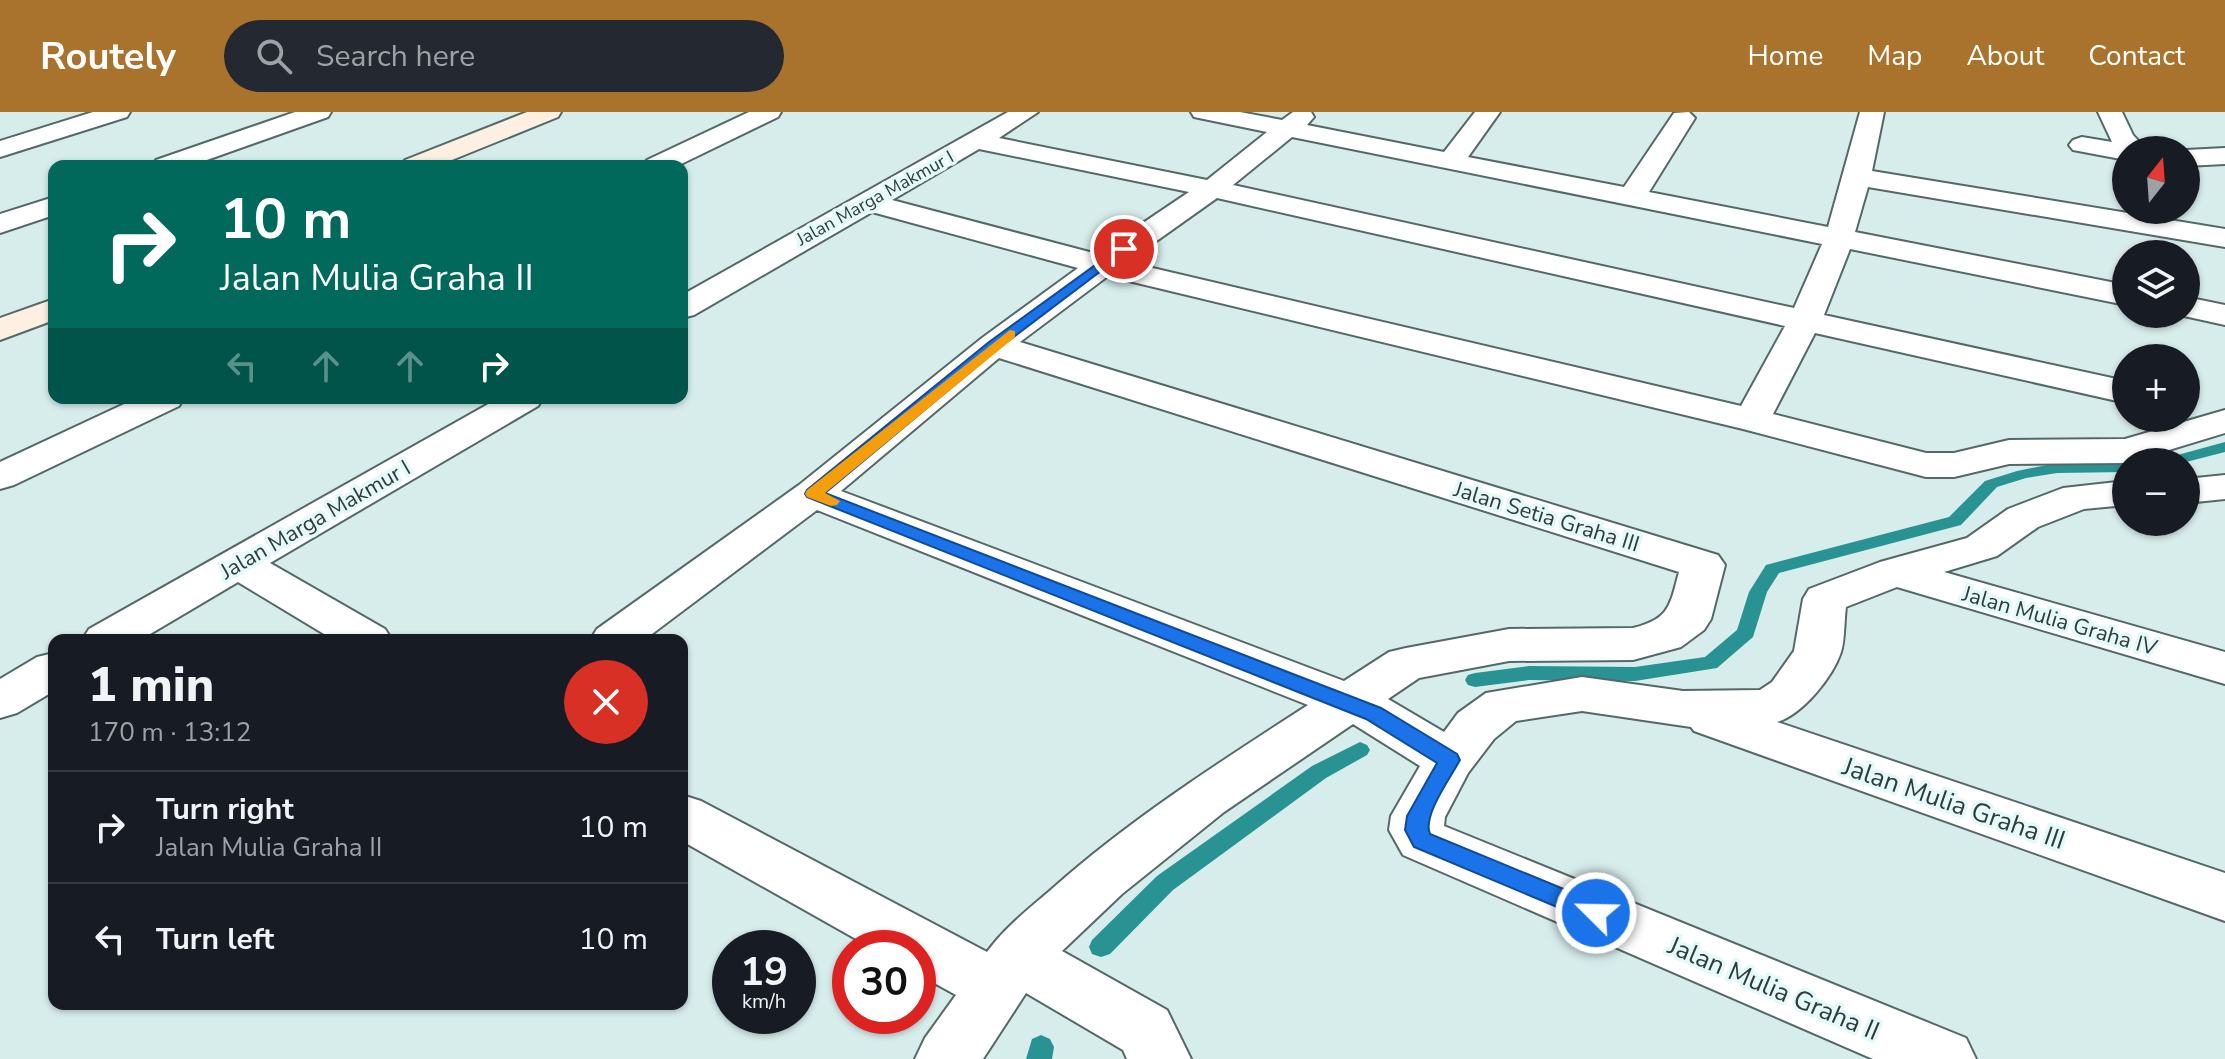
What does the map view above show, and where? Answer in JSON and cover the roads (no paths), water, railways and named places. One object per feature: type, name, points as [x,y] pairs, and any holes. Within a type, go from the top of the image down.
[{"type":"street","points":[[0,149],[118,112]]},
{"type":"street","points":[[182,160],[319,112]]},
{"type":"street","points":[[429,160],[549,112]]},
{"type":"street","points":[[731,112],[763,115]]},
{"type":"street","name":"Jalan Marga Makmur I","points":[[688,305],[1026,112]]},
{"type":"street","points":[[1203,112],[1299,120],[1451,161],[2112,292]]},
{"type":"street","points":[[1451,161],[1488,112]]},
{"type":"street","points":[[1752,420],[1805,321],[1839,238],[1859,177],[1872,112]]},
{"type":"street","points":[[2110,112],[2121,136]]},
{"type":"street","points":[[669,160],[763,115]]},
{"type":"street","points":[[1631,198],[1683,118]]},
{"type":"street","points":[[621,634],[813,494],[994,345],[1212,189],[1299,120]]},
{"type":"street","points":[[977,141],[1212,189],[2112,389]]},
{"type":"street","points":[[2082,145],[2112,150]]},
{"type":"street","points":[[2200,157],[2225,156]]},
{"type":"street","points":[[1859,177],[2223,240]]},
{"type":"street","points":[[868,202],[1102,265],[1752,420],[1926,465],[1954,465],[2009,452],[2127,451],[2225,421]]},
{"type":"street","points":[[0,224],[48,207]]},
{"type":"street","points":[[2200,215],[2223,240]]},
{"type":"street","points":[[2200,310],[2225,315]]},
{"type":"street","points":[[0,330],[48,311]]},
{"type":"street","name":"Jalan Setia Graha III","points":[[994,345],[1703,565],[1688,619],[1665,636],[1633,644],[1509,645],[1450,654],[1406,664],[1349,702]]},
{"type":"street","points":[[0,477],[153,404]]},
{"type":"street","name":"Jalan Marga Makmur I","points":[[115,634],[515,404]]},
{"type":"street","points":[[2200,409],[2225,414]]},
{"type":"street","points":[[813,494],[1349,702],[1374,713],[1450,760],[1476,726],[1503,705],[1582,694],[1683,709],[1744,710],[1772,706],[1789,694],[1817,653],[1825,599],[1895,572],[1982,547],[2023,518],[2077,497],[2112,494]]},
{"type":"street","points":[[237,563],[359,634]]},
{"type":"street","name":"Jalan Mulia Graha IV","points":[[1895,572],[2225,668]]},
{"type":"street","points":[[0,701],[48,673]]},
{"type":"street","points":[[947,1059],[1007,970],[1102,878],[1205,798],[1349,702]]},
{"type":"street","name":"Jalan Mulia Graha III","points":[[1683,709],[2225,897]]},
{"type":"street","name":"Jalan Mulia Graha II","points":[[1450,760],[1418,816],[1416,830],[1422,840],[1944,1059]]},
{"type":"street","points":[[688,819],[1007,970],[1053,979],[1145,1030],[1159,1059]]},
{"type":"waterway","points":[[2200,454],[2225,447]]},
{"type":"waterway","points":[[1475,680],[1529,673],[1635,674],[1710,663],[1746,633],[1758,592],[1772,569],[1955,521],[1991,484],[2023,474],[2057,468],[2112,467]]},
{"type":"waterway","points":[[1101,947],[1165,883],[1319,772],[1360,750]]},
{"type":"waterway","points":[[1039,1059],[1041,1047]]}]
